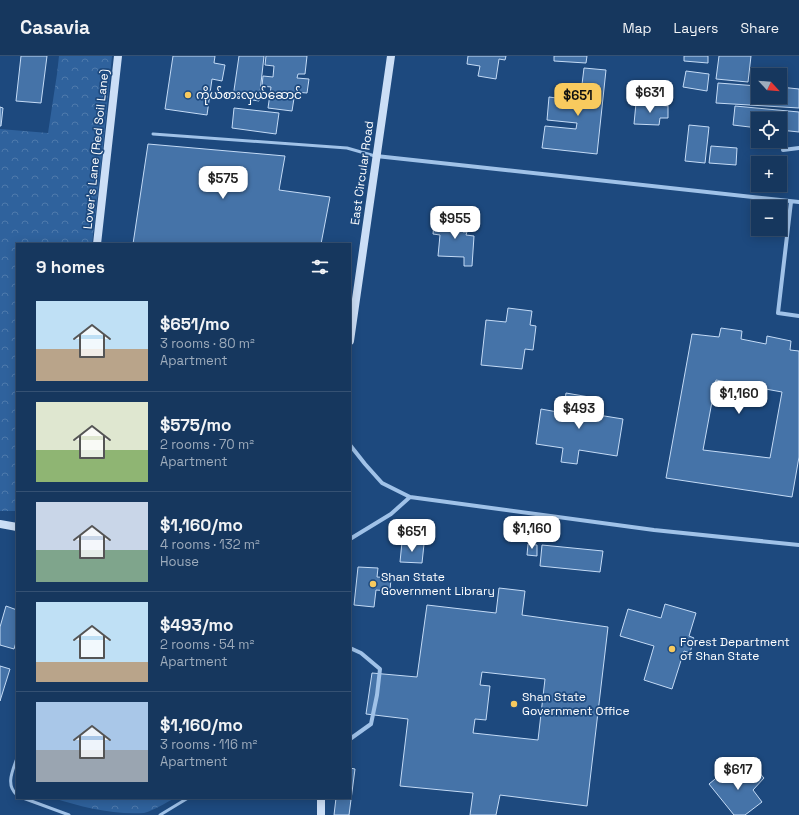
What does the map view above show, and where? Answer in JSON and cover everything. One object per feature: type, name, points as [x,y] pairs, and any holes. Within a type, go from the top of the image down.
[{"type":"street","name":"Lover's Lane (Red Soil Lane)","points":[[98,243],[118,56]]},
{"type":"street","name":"East Circular Road","points":[[351,334],[391,56]]},
{"type":"street","points":[[783,150],[799,148]]},
{"type":"street","points":[[376,156],[799,202]]},
{"type":"street","points":[[791,202],[778,313],[799,316]]},
{"type":"street","points":[[351,446],[364,464],[382,483],[410,497],[654,530],[799,545]]},
{"type":"street","points":[[351,538],[391,514],[410,497]]},
{"type":"street","points":[[0,524],[16,526]]},
{"type":"street","points":[[351,648],[361,653],[380,669],[377,695],[371,724],[351,739]]},
{"type":"street","points":[[321,799],[321,815]]},
{"type":"lane","points":[[153,134],[346,148],[376,156]]},
{"type":"lane","points":[[16,761],[10,778],[11,787],[16,794]]},
{"type":"lane","points":[[26,799],[69,815]]},
{"type":"lane","points":[[160,815],[186,799]]},
{"type":"green space","points":[[59,56],[112,56],[92,243],[16,243],[16,511],[0,511],[0,129],[48,133]]},
{"type":"green space","points":[[57,799],[173,799],[144,813],[109,812]]},
{"type":"building","points":[[21,56],[47,56],[41,103],[16,101]]},
{"type":"building","name":"ကိုယ်စားလှယ်ဆောင်","points":[[173,56],[215,56],[214,63],[225,65],[222,81],[212,79],[207,115],[165,109]]},
{"type":"building","points":[[239,56],[264,56],[259,101],[233,97]]},
{"type":"building","points":[[266,56],[307,56],[305,74],[298,74],[297,78],[309,79],[307,93],[295,92],[292,111],[268,108],[271,87],[262,86],[263,76],[273,77],[274,66],[265,65]]},
{"type":"building","points":[[468,56],[506,56],[505,60],[499,59],[496,79],[478,76],[480,66],[467,64]]},
{"type":"building","points":[[554,56],[587,56],[586,63],[554,61]]},
{"type":"building","points":[[684,56],[708,56],[708,63],[684,61]]},
{"type":"building","points":[[719,56],[751,56],[748,82],[716,79]]},
{"type":"building","points":[[584,68],[606,70],[597,154],[542,148],[545,126],[576,129],[577,123],[547,120],[549,97],[580,101]]},
{"type":"building","points":[[686,71],[709,74],[707,91],[683,87]]},
{"type":"building","points":[[718,83],[751,85],[751,104],[787,104],[787,88],[799,89],[799,108],[716,103]]},
{"type":"building","points":[[636,103],[668,106],[668,118],[660,118],[659,125],[634,124]]},
{"type":"building","points":[[735,106],[799,112],[799,132],[787,131],[787,112],[751,112],[751,127],[733,125]]},
{"type":"building","points":[[0,107],[3,108],[1,126],[0,126]]},
{"type":"building","points":[[234,108],[279,113],[276,134],[232,128]]},
{"type":"building","points":[[689,125],[709,127],[705,163],[685,161]]},
{"type":"building","points":[[148,144],[285,156],[279,190],[330,197],[321,243],[133,243]]},
{"type":"building","points":[[711,146],[737,148],[736,165],[709,163]]},
{"type":"building","points":[[444,218],[464,219],[463,232],[467,232],[466,235],[474,236],[472,266],[464,266],[464,257],[438,256],[440,235],[433,234],[434,223],[444,224]]},
{"type":"building","points":[[508,308],[532,311],[530,325],[536,326],[533,350],[525,349],[522,369],[481,365],[486,320],[506,322]]},
{"type":"building","points":[[721,328],[742,331],[741,339],[766,344],[767,336],[791,341],[790,350],[799,351],[799,457],[792,497],[666,478],[692,334],[719,337]],"holes":[[[716,380],[782,392],[770,458],[703,450]]]},
{"type":"building","points":[[566,393],[595,398],[592,414],[623,419],[617,456],[579,450],[577,464],[561,462],[563,448],[536,444],[541,409],[563,413]]},
{"type":"building","points":[[402,542],[424,544],[422,563],[400,562]]},
{"type":"building","points":[[528,544],[537,545],[537,556],[527,555]]},
{"type":"building","points":[[542,545],[603,551],[600,572],[540,566]]},
{"type":"building","name":"Shan State Government Library","points":[[358,567],[378,568],[377,577],[391,578],[390,591],[376,590],[374,607],[354,605]]},
{"type":"building","name":"Shan State Government Office","points":[[499,588],[525,591],[522,615],[608,627],[587,806],[500,795],[496,815],[470,815],[473,793],[400,786],[408,719],[366,714],[372,673],[417,677],[427,605],[496,613]],"holes":[[[482,672],[545,679],[538,740],[473,733],[475,719],[486,720],[490,686],[480,685]]]},
{"type":"building","name":"Forest Department of Shan State","points":[[665,604],[696,613],[689,636],[694,638],[690,653],[684,651],[672,689],[644,680],[654,646],[620,636],[628,609],[661,618]]},
{"type":"building","points":[[6,606],[16,610],[16,642],[14,649],[0,645],[0,627]]},
{"type":"building","points":[[0,666],[10,669],[0,701]]},
{"type":"building","points":[[731,766],[744,780],[756,769],[764,778],[753,790],[762,802],[745,815],[734,815],[709,784]]},
{"type":"building","points":[[351,768],[355,769],[349,815],[334,815],[336,799],[351,799]]},
{"type":"place","name":"ကိုယ်စားလှယ်ဆောင်","points":[[188,95]]},
{"type":"place","name":"Shan State Government Library","points":[[373,584]]},
{"type":"place","name":"Forest Department of Shan State","points":[[672,649]]},
{"type":"place","name":"Shan State Government Office","points":[[514,704]]}]
